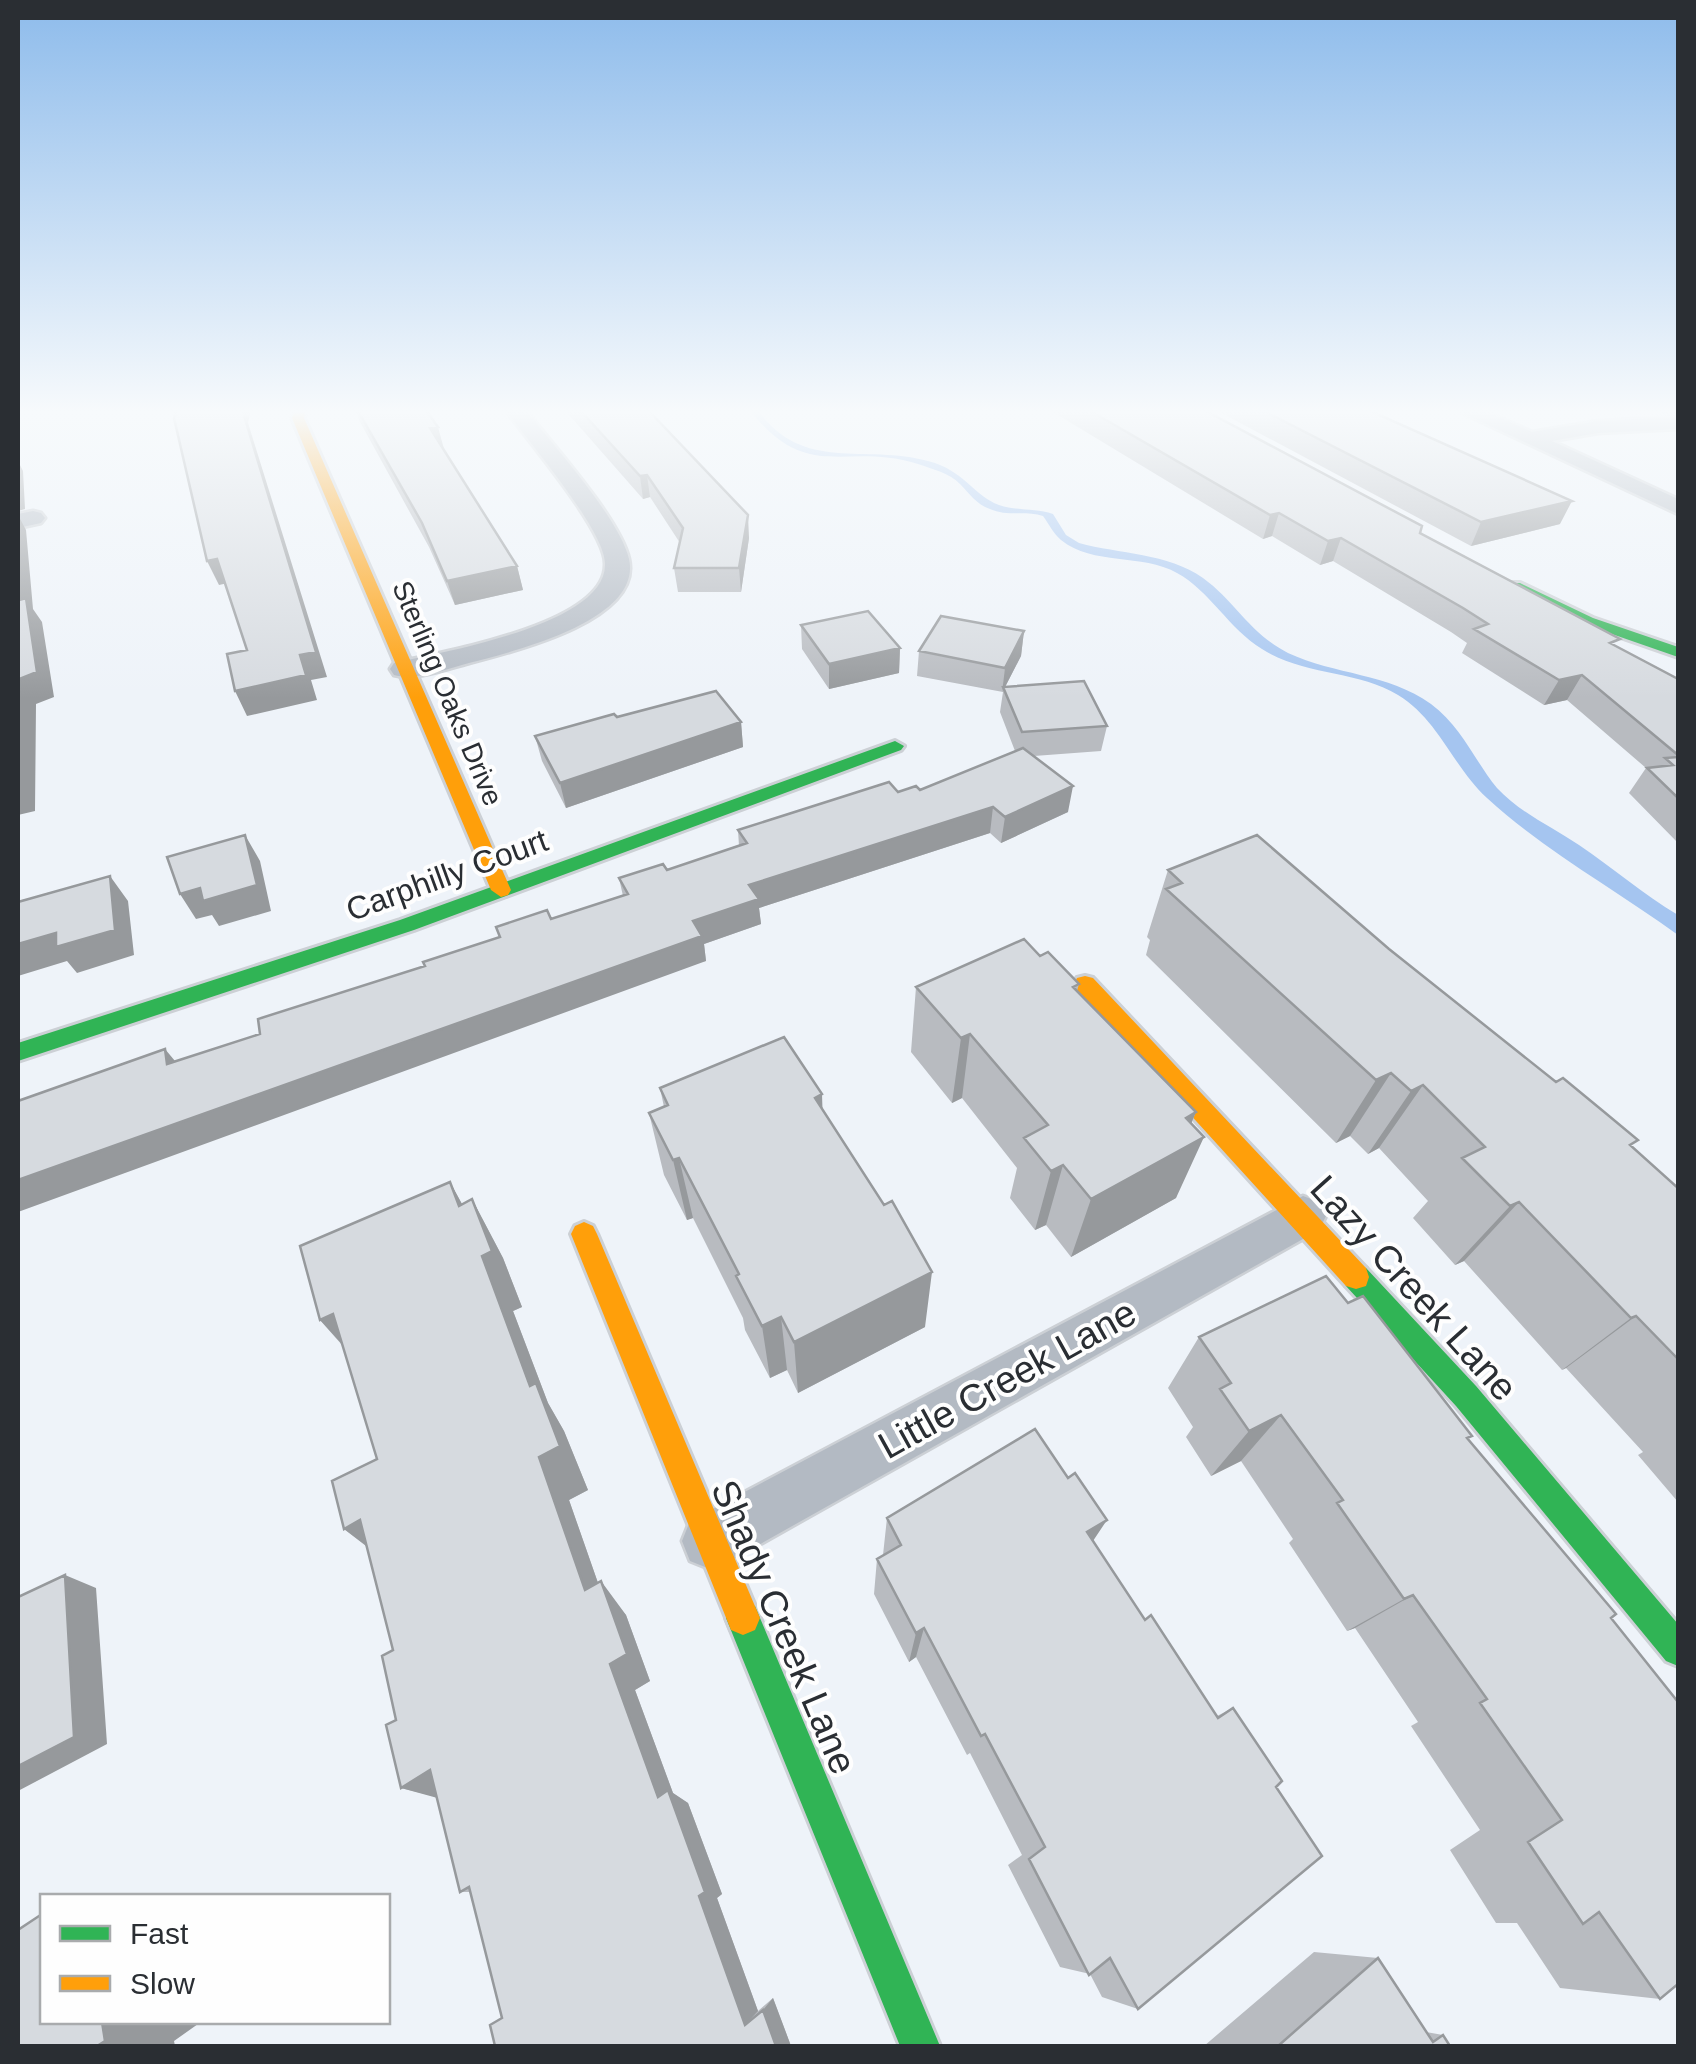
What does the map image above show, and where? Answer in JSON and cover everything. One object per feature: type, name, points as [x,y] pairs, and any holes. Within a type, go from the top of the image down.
[{"type":"street","name":"Sterling Oaks Drive","points":[[335,505],[501,890]]},
{"type":"street","points":[[404,669],[499,648],[551,630],[595,604],[618,576],[618,562],[607,538],[584,505]]},
{"type":"street","points":[[1493,575],[1588,621],[1678,652]]},
{"type":"street","name":"Carphilly Court","points":[[18,1052],[244,980],[895,746]]},
{"type":"street","name":"Lazy Creek Lane","points":[[1085,984],[1304,1216],[1466,1396],[1678,1649]]},
{"type":"street","name":"Little Creek Lane","points":[[710,1542],[1304,1216]]},
{"type":"street","name":"Shady Creek Lane","points":[[584,1234],[920,2046]]},
{"type":"water","points":[[983,505],[1053,514],[1066,535],[1079,543],[1159,559],[1189,570],[1215,587],[1263,636],[1288,653],[1397,686],[1431,704],[1451,723],[1506,797],[1678,915],[1678,935],[1509,817],[1475,786],[1424,717],[1398,695],[1366,681],[1278,658],[1250,641],[1177,573],[1149,563],[1103,557],[1074,548],[1058,537],[1043,516]]},
{"type":"building","points":[[194,505],[271,505],[316,652],[300,655],[306,675],[235,691],[227,654],[247,650],[217,559],[207,561]]},
{"type":"building","points":[[412,505],[479,505],[517,566],[447,581]]},
{"type":"building","points":[[668,505],[739,505],[748,515],[739,568],[674,568],[683,528]]},
{"type":"building","points":[[1253,505],[1383,505],[1422,526],[1420,533],[1620,639],[1610,643],[1678,679],[1678,755],[1582,675],[1559,680],[1474,629],[1488,624],[1341,538],[1328,541],[1279,513],[1270,515]]},
{"type":"building","points":[[1448,505],[1553,505],[1481,522]]},
{"type":"building","points":[[18,577],[19,600],[26,598],[37,672],[19,679],[18,732]]},
{"type":"building","points":[[868,611],[900,648],[829,664],[801,625]]},
{"type":"building","points":[[941,616],[1024,631],[1005,668],[919,651]]},
{"type":"building","points":[[1084,681],[1107,726],[1022,732],[1003,687]]},
{"type":"building","points":[[716,691],[741,722],[560,783],[535,736],[614,714],[617,717]]},
{"type":"building","points":[[1023,748],[1073,786],[1005,817],[993,807],[749,885],[759,899],[693,921],[702,936],[18,1180],[18,1101],[165,1049],[167,1064],[260,1034],[258,1019],[425,966],[423,962],[500,937],[496,927],[547,910],[551,919],[628,894],[619,878],[663,864],[667,870],[747,843],[738,830],[889,782],[898,792],[916,786],[920,790]]},
{"type":"building","points":[[1678,757],[1678,798],[1647,768],[1673,765],[1665,758]]},
{"type":"building","points":[[245,835],[257,885],[203,901],[200,888],[180,894],[167,857]]},
{"type":"building","points":[[1257,835],[1389,949],[1556,1082],[1563,1078],[1638,1140],[1630,1145],[1678,1188],[1678,1359],[1636,1316],[1631,1318],[1519,1202],[1510,1206],[1462,1158],[1485,1147],[1423,1085],[1411,1091],[1391,1073],[1376,1080],[1166,889],[1182,883],[1168,870]]},
{"type":"building","points":[[110,876],[115,930],[56,947],[56,933],[18,944],[18,902]]},
{"type":"building","points":[[1024,939],[1040,956],[1048,952],[1079,984],[1073,987],[1196,1112],[1186,1118],[1204,1137],[1091,1199],[1063,1165],[1051,1171],[1024,1138],[1048,1125],[970,1034],[961,1038],[916,987]]},
{"type":"building","points":[[784,1037],[822,1094],[815,1098],[884,1205],[892,1201],[932,1272],[794,1342],[781,1317],[762,1326],[679,1158],[673,1160],[649,1113],[668,1105],[660,1088]]},
{"type":"building","points":[[450,1182],[459,1206],[472,1199],[492,1251],[482,1256],[530,1386],[536,1383],[560,1446],[539,1457],[585,1590],[601,1581],[627,1654],[610,1664],[658,1797],[668,1790],[705,1892],[699,1896],[745,2025],[763,2010],[776,2046],[495,2046],[490,2025],[502,2018],[469,1887],[460,1892],[430,1770],[401,1788],[386,1725],[396,1720],[382,1656],[393,1650],[360,1520],[344,1529],[332,1481],[377,1459],[333,1314],[320,1320],[300,1246]]},
{"type":"building","points":[[1326,1276],[1348,1303],[1363,1296],[1472,1436],[1467,1438],[1616,1614],[1611,1618],[1678,1702],[1678,1984],[1660,1999],[1599,1912],[1583,1924],[1528,1842],[1562,1820],[1480,1703],[1487,1699],[1413,1595],[1404,1599],[1337,1503],[1343,1500],[1281,1415],[1249,1431],[1220,1389],[1231,1383],[1199,1337]]},
{"type":"building","points":[[1035,1429],[1068,1478],[1075,1473],[1107,1520],[1087,1532],[1145,1620],[1151,1615],[1218,1718],[1233,1708],[1282,1781],[1276,1787],[1322,1856],[1138,2009],[1110,1958],[1089,1975],[1029,1859],[1045,1847],[924,1628],[916,1633],[877,1559],[901,1545],[887,1518]]},
{"type":"building","points":[[65,1575],[74,1737],[18,1766],[18,1597]]},
{"type":"building","points":[[40,1915],[40,2024],[102,2024],[105,2041],[97,2046],[18,2046],[18,1930]]},
{"type":"building","points":[[1378,1958],[1433,2042],[1443,2035],[1450,2046],[1278,2046]]},
{"type":"traffic: fast","points":[[1515,586],[1588,621],[1678,652]]},
{"type":"traffic: fast","points":[[18,1052],[407,925],[895,746]]},
{"type":"traffic: fast","points":[[1356,1277],[1466,1396],[1678,1649]]},
{"type":"traffic: fast","points":[[743,1618],[920,2046]]},
{"type":"traffic: slow","points":[[336,505],[501,890]]},
{"type":"traffic: slow","points":[[1085,984],[1356,1277]]},
{"type":"traffic: slow","points":[[584,1234],[743,1618]]}]
